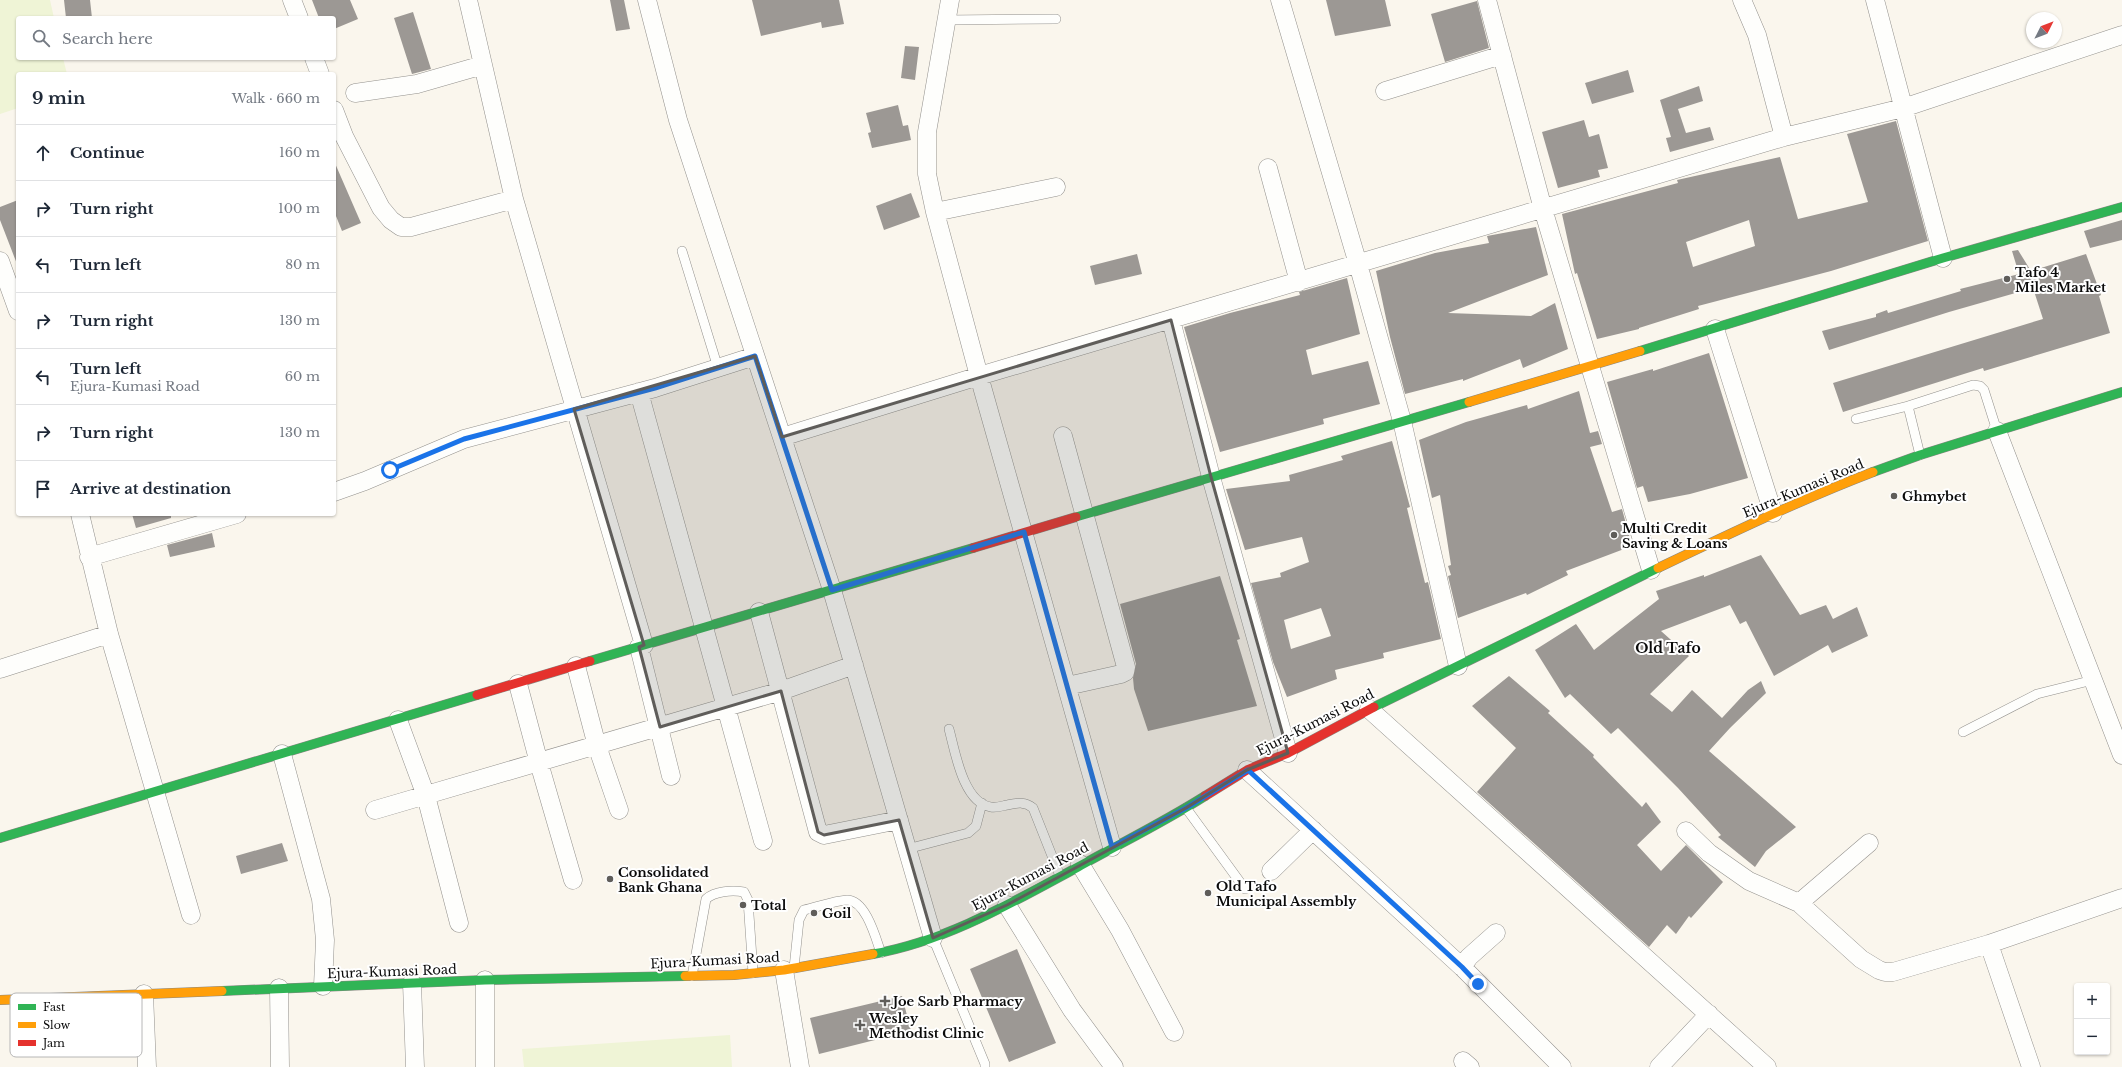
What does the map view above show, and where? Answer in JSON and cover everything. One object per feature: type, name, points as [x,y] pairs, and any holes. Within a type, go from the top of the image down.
[{"type":"main road","points":[[0,838],[1024,532],[1715,329],[1943,258],[2122,207]]},
{"type":"main road","name":"Ejura-Kumasi Road","points":[[144,994],[484,980],[692,976],[753,973],[789,969],[902,949],[933,938],[1007,905],[1080,864],[1186,808],[1248,770],[1288,753],[1368,709],[1651,570],[1774,513],[1834,486],[1920,455],[2122,392]]},
{"type":"main road","name":"Ejura-Kumasi Road","points":[[0,1000],[10,1000]]},
{"type":"street","points":[[292,0],[298,16]]},
{"type":"street","points":[[468,0],[514,199],[641,646],[671,776]]},
{"type":"street","points":[[647,0],[678,120],[832,590],[933,938]]},
{"type":"street","points":[[950,0],[927,132],[927,174],[935,212],[979,376],[1112,847]]},
{"type":"street","points":[[1280,0],[1358,264],[1402,421],[1458,666]]},
{"type":"street","points":[[1487,0],[1544,209],[1651,570]]},
{"type":"street","points":[[1742,0],[1757,35],[1784,137]]},
{"type":"street","points":[[1875,0],[1943,258]]},
{"type":"street","points":[[782,437],[979,376],[1784,137],[1903,108],[2122,35]]},
{"type":"street","points":[[1385,91],[1502,55]]},
{"type":"street","points":[[315,60],[319,72]]},
{"type":"street","points":[[355,93],[417,84],[483,65]]},
{"type":"street","points":[[336,115],[344,136],[381,208],[391,220],[401,227],[411,227],[514,199]]},
{"type":"street","points":[[1268,168],[1299,282]]},
{"type":"street","points":[[935,212],[1056,187]]},
{"type":"street","points":[[0,261],[16,305]]},
{"type":"street","points":[[1171,320],[1211,477],[1288,753]]},
{"type":"street","points":[[1715,329],[1774,513]]},
{"type":"street","points":[[336,491],[365,481],[464,439],[639,392],[755,356]]},
{"type":"street","points":[[639,392],[763,841]]},
{"type":"street","points":[[1997,431],[2122,755]]},
{"type":"street","points":[[1063,436],[1086,515],[1126,667],[1125,672],[1120,674],[1067,686]]},
{"type":"street","points":[[80,516],[109,634],[192,915]]},
{"type":"street","points":[[89,556],[224,516]]},
{"type":"street","points":[[759,612],[818,832],[824,835],[899,820]]},
{"type":"street","points":[[0,669],[109,634]]},
{"type":"street","points":[[375,810],[598,746],[780,691],[854,665]]},
{"type":"street","points":[[576,666],[598,746],[619,810]]},
{"type":"street","points":[[518,684],[538,763],[573,880]]},
{"type":"street","points":[[1368,709],[1767,1067]]},
{"type":"street","points":[[398,720],[426,796],[459,924]]},
{"type":"street","points":[[282,754],[321,899],[325,940],[323,986]]},
{"type":"street","points":[[1248,770],[1462,967],[1552,1064]]},
{"type":"street","points":[[1271,871],[1313,830]]},
{"type":"street","points":[[1686,831],[1709,853],[1749,881],[1799,903],[1860,959],[1868,965],[1885,972],[1989,944],[2122,898]]},
{"type":"street","points":[[1799,903],[1869,843]]},
{"type":"street","points":[[1080,864],[1120,930],[1174,1032]]},
{"type":"street","points":[[1007,905],[1072,1010],[1114,1067]]},
{"type":"street","points":[[1462,967],[1469,957],[1496,933]]},
{"type":"street","points":[[1989,944],[2031,1067]]},
{"type":"street","points":[[789,969],[800,1067]]},
{"type":"street","points":[[484,980],[484,1067]]},
{"type":"street","points":[[412,983],[414,1067]]},
{"type":"street","points":[[279,988],[280,1067]]},
{"type":"street","points":[[144,994],[146,1067]]},
{"type":"street","points":[[1659,1067],[1709,1014]]},
{"type":"lane","points":[[946,20],[1056,19]]},
{"type":"lane","points":[[682,251],[718,368]]},
{"type":"lane","points":[[1856,419],[1908,406],[1973,385],[1980,386],[1984,390],[1997,431]]},
{"type":"lane","points":[[1908,406],[1920,455]]},
{"type":"lane","points":[[1963,732],[2037,694],[2093,680]]},
{"type":"lane","points":[[949,729],[964,783],[982,803],[991,807],[1021,803],[1028,804],[1033,808],[1060,876]]},
{"type":"lane","points":[[907,848],[968,833],[976,826],[982,803]]},
{"type":"lane","points":[[1186,808],[1246,889]]},
{"type":"lane","points":[[692,976],[706,899],[712,894],[736,891],[744,892],[748,900],[753,973]]},
{"type":"lane","points":[[789,969],[799,920],[804,910],[848,900],[858,904],[865,914],[881,953]]},
{"type":"lane","points":[[933,938],[986,1064],[985,1067]]},
{"type":"highlighted area","points":[[1171,320],[1211,477],[1288,753],[1247,770],[1186,808],[1007,905],[933,938],[899,820],[824,835],[818,832],[781,691],[660,727],[639,647],[644,645],[574,409],[755,356],[782,437]]},
{"type":"green space","points":[[0,0],[50,0],[54,16],[16,16],[16,60],[64,60],[66,72],[16,72],[16,109],[0,114]]},
{"type":"green space","points":[[730,1035],[732,1067],[524,1067],[522,1049]]},
{"type":"building","points":[[64,0],[90,0],[92,16],[66,16]]},
{"type":"building","points":[[312,0],[350,0],[358,19],[336,28],[336,16],[318,16]]},
{"type":"building","points":[[610,0],[624,0],[630,29],[616,31]]},
{"type":"building","points":[[752,0],[839,0],[844,24],[822,28],[821,22],[761,36]]},
{"type":"building","points":[[1326,0],[1385,0],[1391,26],[1335,36]]},
{"type":"building","points":[[1477,1],[1489,48],[1445,62],[1431,14]]},
{"type":"building","points":[[413,12],[431,69],[412,74],[394,18]]},
{"type":"building","points":[[905,46],[919,47],[915,80],[901,78]]},
{"type":"building","points":[[1628,70],[1634,92],[1592,104],[1585,83]]},
{"type":"building","points":[[1699,86],[1703,101],[1678,109],[1686,133],[1710,127],[1714,140],[1670,152],[1666,138],[1671,137],[1660,100]]},
{"type":"building","points":[[898,105],[903,126],[908,125],[911,140],[872,148],[868,133],[871,132],[866,113]]},
{"type":"building","points":[[1584,120],[1589,137],[1599,134],[1608,168],[1598,170],[1600,177],[1558,188],[1542,132]]},
{"type":"building","points":[[1896,121],[1928,241],[1831,271],[1698,306],[1699,309],[1639,329],[1597,339],[1577,273],[1575,274],[1562,214],[1678,183],[1677,180],[1780,157],[1798,219],[1868,202],[1847,134]],"holes":[[[1749,220],[1755,246],[1693,267],[1686,242]]]},
{"type":"building","points":[[336,166],[361,223],[342,231],[336,216]]},
{"type":"building","points":[[911,193],[920,217],[884,230],[876,206]]},
{"type":"building","points":[[16,201],[16,261],[0,220],[0,207]]},
{"type":"building","points":[[2122,220],[2122,240],[2090,248],[2084,231]]},
{"type":"building","points":[[1536,227],[1548,275],[1448,313],[1531,316],[1555,303],[1568,349],[1523,368],[1520,359],[1463,381],[1463,379],[1405,394],[1390,337],[1376,271],[1435,253],[1489,243],[1487,236]]},
{"type":"building","points":[[2018,250],[2031,271],[2086,254],[2101,295],[2099,296],[2110,333],[1984,371],[1983,368],[1843,412],[1833,383],[2043,319],[2033,288],[1949,312],[1829,350],[1822,331],[1876,317],[1876,314],[1887,310],[1888,313],[1961,291],[1960,289],[2019,274],[2012,251]]},
{"type":"building","points":[[1137,254],[1142,274],[1095,285],[1090,266]]},
{"type":"building","points":[[1347,278],[1360,334],[1306,350],[1312,375],[1368,361],[1380,404],[1323,419],[1324,424],[1220,452],[1184,327],[1230,313],[1300,295],[1299,292]]},
{"type":"building","points":[[1709,353],[1748,478],[1690,494],[1648,502],[1643,486],[1637,488],[1607,382],[1653,369],[1653,371]]},
{"type":"building","points":[[1579,391],[1590,433],[1598,431],[1602,444],[1590,447],[1612,512],[1622,509],[1632,546],[1566,571],[1568,575],[1527,595],[1526,593],[1458,618],[1448,576],[1451,575],[1448,566],[1451,565],[1440,495],[1432,498],[1419,440],[1466,422],[1527,405],[1528,409]]},
{"type":"building","points":[[1392,441],[1410,507],[1407,508],[1425,583],[1428,582],[1441,639],[1383,653],[1384,658],[1335,670],[1337,679],[1287,697],[1273,662],[1251,583],[1281,577],[1280,573],[1309,562],[1302,537],[1245,550],[1226,489],[1290,481],[1289,475],[1343,460],[1341,456]],"holes":[[[1321,608],[1331,636],[1291,649],[1284,620]]]},
{"type":"building","points":[[133,516],[171,516],[171,518],[136,528]]},
{"type":"building","points":[[212,533],[215,547],[170,557],[167,545]]},
{"type":"building","points":[[1761,555],[1800,615],[1826,605],[1833,619],[1857,607],[1868,636],[1832,653],[1828,645],[1774,676],[1746,621],[1740,624],[1730,605],[1661,631],[1689,656],[1650,694],[1672,712],[1692,690],[1722,718],[1748,690],[1761,681],[1766,693],[1709,751],[1796,827],[1766,851],[1755,867],[1718,837],[1721,835],[1678,788],[1618,728],[1611,734],[1570,694],[1565,698],[1535,650],[1576,624],[1594,650],[1659,599],[1656,591],[1704,575],[1704,577]]},
{"type":"building","points":[[1220,576],[1240,639],[1237,640],[1257,706],[1148,731],[1134,689],[1133,678],[1136,664],[1120,604]]},
{"type":"building","points":[[1509,676],[1550,711],[1548,713],[1594,755],[1593,757],[1642,807],[1646,802],[1661,822],[1637,845],[1661,871],[1686,845],[1723,882],[1691,918],[1689,916],[1676,934],[1667,925],[1649,947],[1477,792],[1516,748],[1472,706]]},
{"type":"building","points":[[282,843],[288,861],[241,874],[236,856]]},
{"type":"building","points":[[1017,949],[1056,1043],[1009,1062],[970,969]]},
{"type":"building","name":"Wesley Methodist Clinic","points":[[902,996],[911,1031],[819,1054],[810,1018]]},
{"type":"traffic: fast","points":[[1640,351],[1943,258],[2122,207]]},
{"type":"traffic: fast","points":[[1873,472],[1920,455],[2122,392]]},
{"type":"traffic: fast","points":[[1076,517],[1469,402]]},
{"type":"traffic: fast","points":[[590,661],[973,548]]},
{"type":"traffic: fast","points":[[1374,707],[1658,568]]},
{"type":"traffic: fast","points":[[0,838],[477,695]]},
{"type":"traffic: fast","points":[[873,954],[927,940],[979,919],[1029,894],[1174,815],[1205,796]]},
{"type":"traffic: fast","points":[[222,991],[485,980],[685,976]]},
{"type":"traffic: slow","points":[[1469,402],[1640,351]]},
{"type":"traffic: slow","points":[[1658,568],[1738,530],[1873,472]]},
{"type":"traffic: slow","points":[[685,976],[734,975],[784,970],[873,954]]},
{"type":"traffic: slow","points":[[142,994],[222,991]]},
{"type":"traffic: slow","points":[[0,1000],[10,1000]]},
{"type":"traffic: jam","points":[[973,548],[1076,517]]},
{"type":"traffic: jam","points":[[477,695],[590,661]]},
{"type":"traffic: jam","points":[[1205,796],[1247,770],[1288,753],[1374,707]]},
{"type":"place","name":"Tafo 4 Miles Market","points":[[2007,279]]},
{"type":"place","name":"Ghmybet","points":[[1894,496]]},
{"type":"place","name":"Multi Credit Saving & Loans","points":[[1614,535]]},
{"type":"place","name":"Consolidated Bank Ghana","points":[[610,879]]},
{"type":"place","name":"Old Tafo Municipal Assembly","points":[[1208,893]]},
{"type":"place","name":"Total","points":[[743,905]]},
{"type":"place","name":"Goil","points":[[814,913]]},
{"type":"place","name":"Joe Sarb Pharmacy","points":[[885,1001]]},
{"type":"place","name":"Wesley Methodist Clinic","points":[[860,1025]]},
{"type":"district","name":"Old Tafo","points":[[1668,648]]},
{"type":"route","points":[[390,470],[464,439],[493,430],[655,388],[755,356],[832,590],[1024,532],[1112,847],[1186,808],[1248,770],[1462,967],[1478,984]]}]
